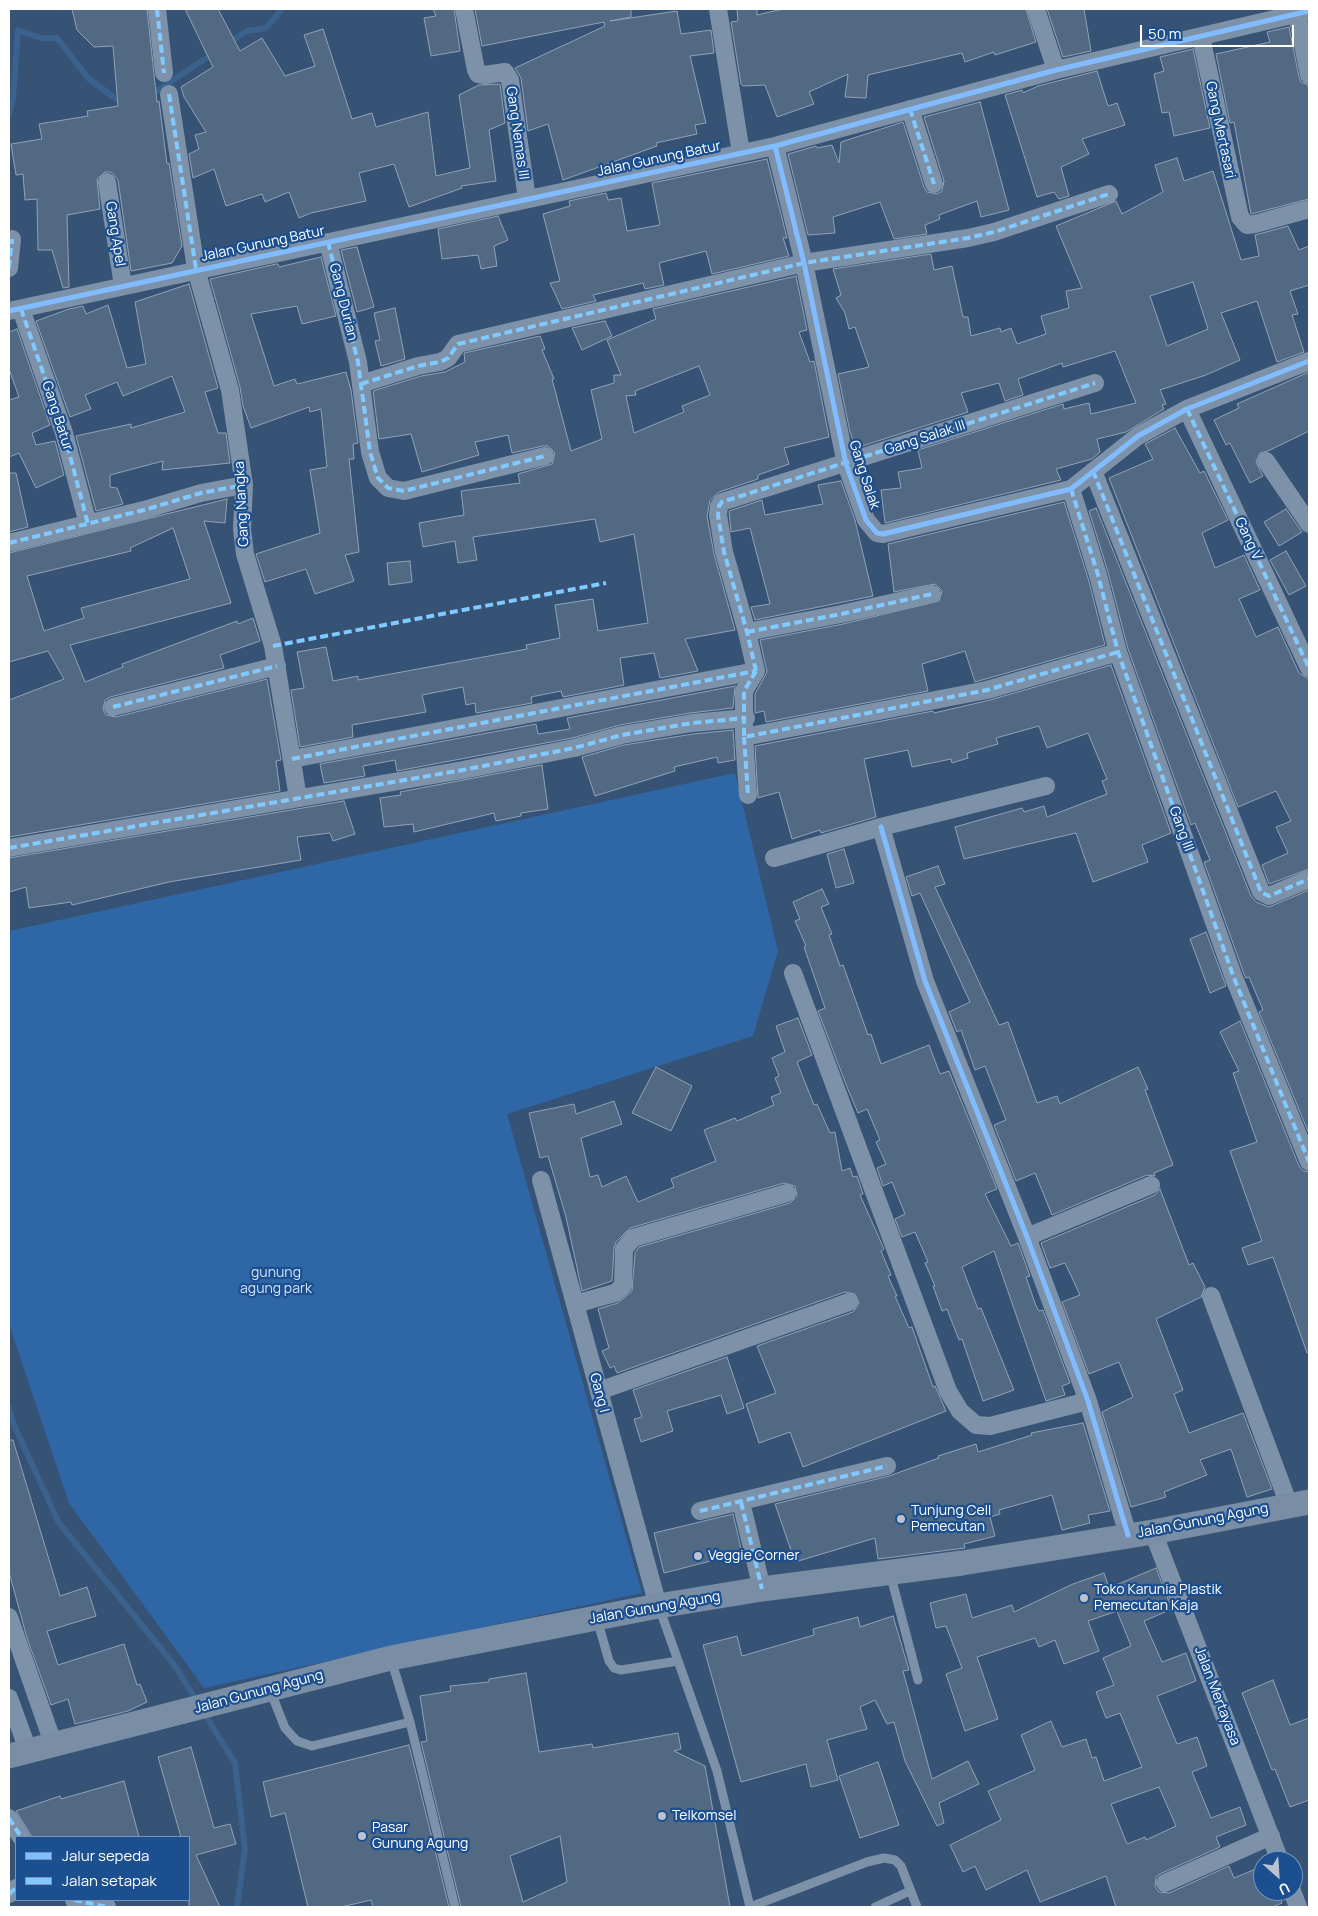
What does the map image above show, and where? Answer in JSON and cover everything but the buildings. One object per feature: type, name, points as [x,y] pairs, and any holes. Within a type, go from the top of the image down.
[{"type":"main road","name":"Jalan Gunung Agung","points":[[18,1753],[391,1658],[658,1606],[762,1589],[890,1573],[1153,1532],[1299,1503]]},
{"type":"street","points":[[157,9],[164,74]]},
{"type":"street","name":"Gang Nemas III","points":[[464,9],[478,74],[485,75],[505,72],[510,80],[527,199]]},
{"type":"street","points":[[718,9],[741,153]]},
{"type":"street","points":[[1036,9],[1056,70]]},
{"type":"street","points":[[1303,12],[1309,75]]},
{"type":"street","name":"Jalan Gunung Batur","points":[[15,310],[196,269],[775,146],[1056,70],[1303,12]]},
{"type":"street","name":"Gang Mertasari","points":[[1201,37],[1237,210],[1243,222],[1247,225],[1255,224],[1309,209]]},
{"type":"street","name":"Gang Nangka","points":[[169,94],[196,269],[230,390],[244,485],[242,529],[245,554],[260,597],[277,666],[298,798]]},
{"type":"street","points":[[910,109],[934,184]]},
{"type":"street","name":"Gang Salak","points":[[775,146],[804,263],[846,464],[866,520],[877,534],[884,534],[1071,489],[1138,436],[1187,409],[1309,361]]},
{"type":"street","name":"Gang Apel","points":[[107,182],[123,286]]},
{"type":"street","points":[[361,384],[418,366],[440,362],[448,358],[458,344],[804,263],[968,238],[994,232],[1109,194]]},
{"type":"street","points":[[9,268],[12,239]]},
{"type":"street","name":"Gang Durian","points":[[328,242],[358,362],[373,466],[378,478],[388,488],[404,491],[546,456]]},
{"type":"street","name":"Gang Batur","points":[[15,310],[64,433],[88,524]]},
{"type":"street","name":"Gang Salak III","points":[[747,632],[724,552],[718,515],[719,506],[726,499],[846,464],[1095,383]]},
{"type":"street","name":"Gang V","points":[[1187,409],[1309,668]]},
{"type":"street","points":[[1266,461],[1309,524]]},
{"type":"street","points":[[1093,471],[1261,892],[1269,896],[1309,879]]},
{"type":"street","points":[[9,543],[88,524],[200,493],[244,485]]},
{"type":"street","name":"Gang III","points":[[1071,489],[1098,575],[1118,652],[1234,978],[1309,1162]]},
{"type":"street","points":[[748,795],[744,738],[746,718],[744,691],[756,672],[747,632],[932,594]]},
{"type":"street","points":[[744,738],[987,690],[1118,652]]},
{"type":"street","points":[[113,707],[277,666]]},
{"type":"street","points":[[292,759],[756,672]]},
{"type":"street","points":[[9,848],[546,754],[622,735],[692,723],[746,718]]},
{"type":"street","points":[[774,858],[881,827],[1046,786]]},
{"type":"street","points":[[881,827],[925,981],[1027,1237],[1088,1401],[1128,1535]]},
{"type":"street","points":[[793,973],[948,1391],[960,1411],[976,1425],[990,1426],[1088,1401]]},
{"type":"street","name":"Gang I","points":[[541,1180],[658,1606]]},
{"type":"street","points":[[1027,1237],[1152,1185]]},
{"type":"street","points":[[575,1304],[615,1293],[623,1286],[624,1249],[633,1238],[786,1193]]},
{"type":"street","points":[[1211,1296],[1299,1503]]},
{"type":"street","points":[[598,1391],[849,1302]]},
{"type":"street","points":[[700,1511],[887,1466]]},
{"type":"street","points":[[741,1502],[762,1589]]},
{"type":"street","name":"Jalan Mertayasa","points":[[1153,1532],[1276,1851]]},
{"type":"street","points":[[9,1617],[53,1743]]},
{"type":"street","points":[[9,1698],[18,1753]]},
{"type":"street","points":[[9,1818],[19,1836]]},
{"type":"street","points":[[1165,1883],[1271,1836]]},
{"type":"street","points":[[79,1901],[107,1907]]},
{"type":"lane","points":[[890,1573],[918,1680]]},
{"type":"lane","points":[[658,1606],[717,1771],[750,1907],[867,1862],[884,1858],[895,1860],[901,1866],[917,1907]]},
{"type":"lane","points":[[597,1618],[609,1661],[614,1668],[621,1670],[678,1661]]},
{"type":"lane","points":[[391,1658],[410,1722],[455,1907]]},
{"type":"lane","points":[[270,1689],[285,1728],[297,1741],[312,1746],[410,1722]]},
{"type":"lane","points":[[875,1907],[910,1890]]},
{"type":"green space","name":"gunung agung park","points":[[735,773],[778,951],[753,1036],[507,1114],[642,1593],[204,1688],[69,1503],[9,1324],[9,931]]},
{"type":"waterway","points":[[228,43],[247,31],[266,28],[282,9]]},
{"type":"waterway","points":[[9,115],[13,99],[18,30],[41,38],[57,38],[88,78],[116,99],[125,99]]},
{"type":"waterway","points":[[149,96],[214,53]]},
{"type":"waterway","points":[[9,1408],[13,1423],[59,1523],[175,1666],[198,1703]]},
{"type":"waterway","points":[[203,1711],[235,1763],[245,1849],[237,1907]]},
{"type":"marked path","points":[[157,9],[164,73]]},
{"type":"marked path","points":[[169,94],[196,269]]},
{"type":"marked path","points":[[910,109],[934,184]]},
{"type":"marked path","points":[[361,384],[418,366],[440,362],[448,358],[458,344],[804,263],[968,238],[994,232],[1109,194]]},
{"type":"marked path","points":[[9,268],[12,239]]},
{"type":"marked path","points":[[328,242],[358,362],[370,452],[378,478],[388,488],[404,491],[545,456]]},
{"type":"marked path","points":[[21,309],[64,433],[88,524]]},
{"type":"marked path","points":[[756,671],[724,552],[718,515],[719,506],[722,502],[1095,383]]},
{"type":"marked path","points":[[1187,409],[1309,668]]},
{"type":"marked path","points":[[1093,471],[1261,892],[1269,896],[1309,879]]},
{"type":"marked path","points":[[9,543],[144,510],[201,493],[244,485]]},
{"type":"marked path","points":[[1071,489],[1098,575],[1118,652],[1234,978],[1309,1162]]},
{"type":"marked path","points":[[273,646],[606,583]]},
{"type":"marked path","points":[[747,632],[932,594]]},
{"type":"marked path","points":[[756,671],[744,691],[744,737],[987,690],[1118,652]]},
{"type":"marked path","points":[[113,707],[277,666]]},
{"type":"marked path","points":[[292,759],[756,671]]},
{"type":"marked path","points":[[9,848],[463,770],[574,748],[622,735],[692,723],[746,718]]},
{"type":"marked path","points":[[744,737],[748,795]]},
{"type":"marked path","points":[[700,1511],[887,1466]]},
{"type":"marked path","points":[[741,1502],[762,1589]]},
{"type":"marked path","points":[[9,1818],[20,1836]]},
{"type":"marked path","points":[[9,1894],[15,1889]]},
{"type":"marked path","points":[[79,1901],[107,1907]]},
{"type":"cycle path","points":[[9,311],[775,146],[1056,70],[1309,11]]},
{"type":"cycle path","points":[[775,146],[804,263],[846,464],[866,520],[877,533],[883,534],[1071,489],[1138,436],[1187,409],[1309,361]]},
{"type":"cycle path","points":[[881,827],[925,981],[1027,1237],[1088,1401],[1128,1535]]},
{"type":"place","name":"Tunjung Cell Pemecutan","points":[[901,1519]]},
{"type":"place","name":"Veggie Corner","points":[[698,1556]]},
{"type":"place","name":"Toko Karunia Plastik Pemecutan Kaja","points":[[1084,1598]]},
{"type":"place","name":"Telkomsel","points":[[662,1816]]},
{"type":"place","name":"Pasar Gunung Agung","points":[[362,1836]]}]
